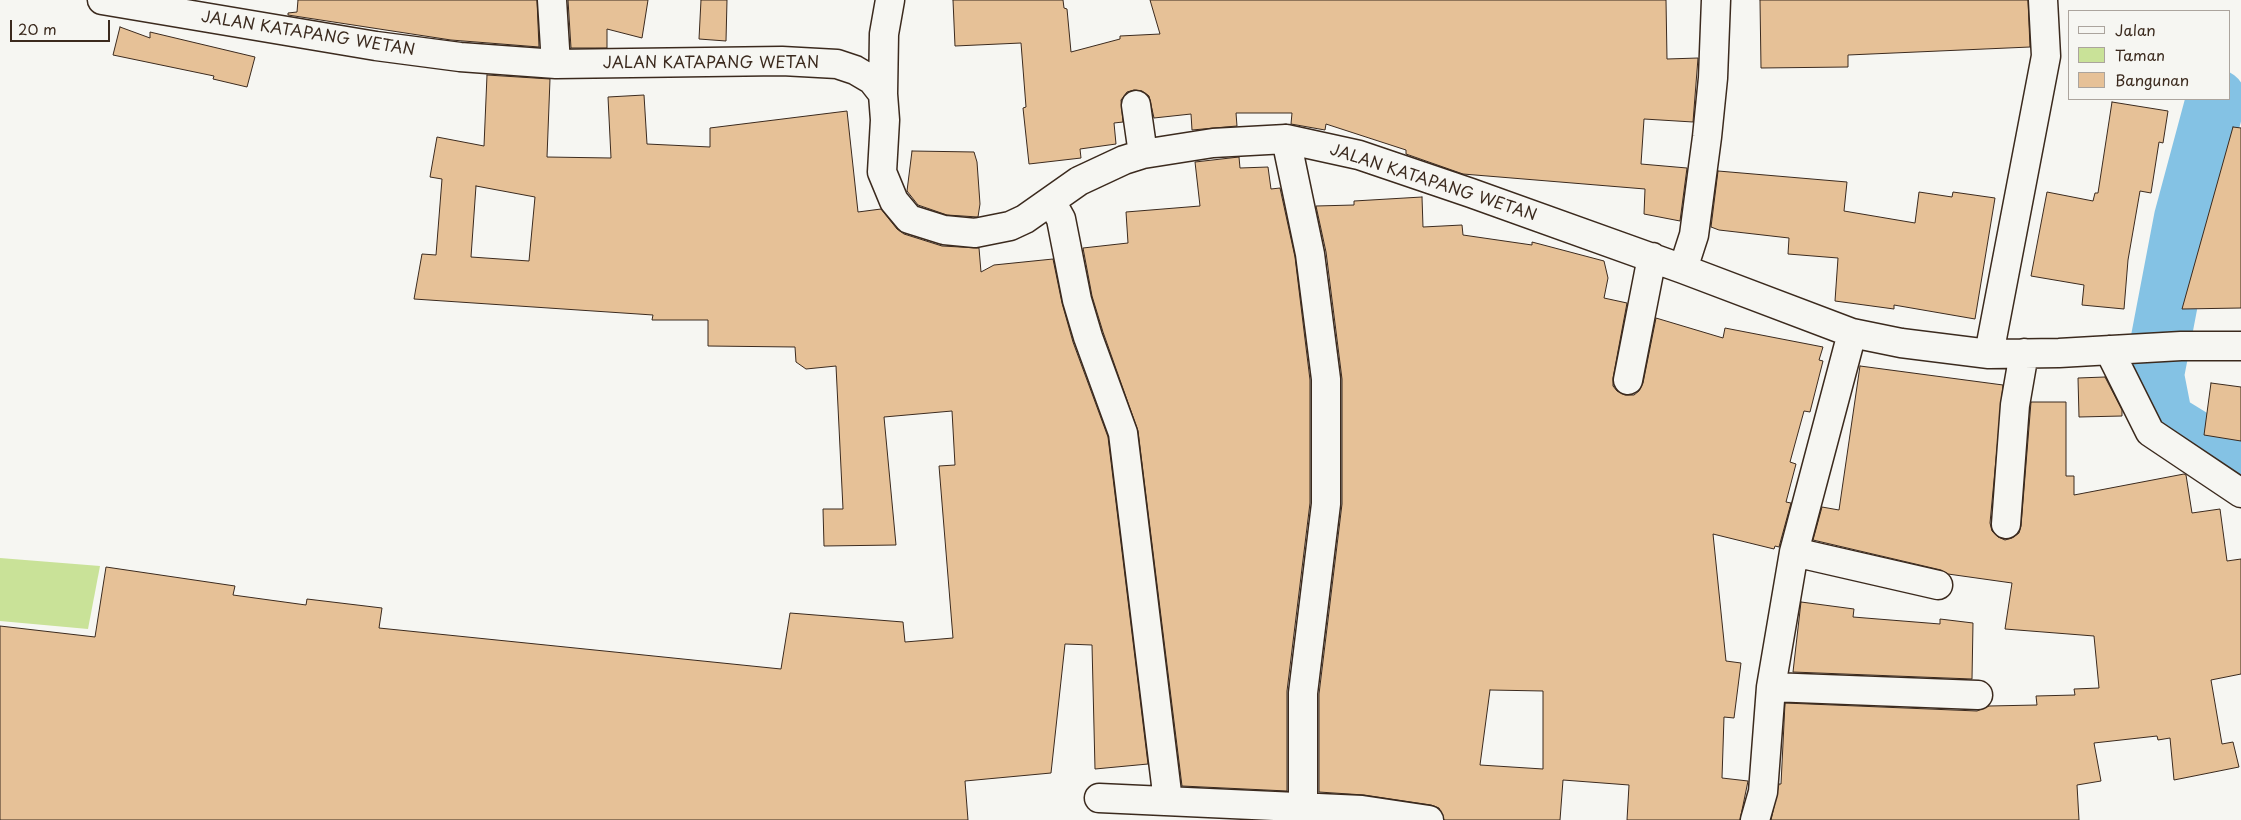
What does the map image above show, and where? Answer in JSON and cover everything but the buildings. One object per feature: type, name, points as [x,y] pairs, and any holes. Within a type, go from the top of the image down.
[{"type":"street","name":"JALAN KATAPANG WETAN","points":[[102,0],[385,47],[460,57],[556,64],[814,62],[837,64],[855,70],[872,80],[883,94],[886,120],[882,172],[894,201],[909,219],[944,230],[975,233],[1018,222],[1079,181],[1124,160],[1143,154],[1213,143],[1286,139],[1359,155],[1683,268],[1852,333],[1937,349],[1989,354],[2182,346],[2241,346]]},
{"type":"street","points":[[552,0],[556,64]]},
{"type":"street","points":[[883,94],[884,34],[890,0]]},
{"type":"street","points":[[1683,268],[1694,235],[1707,137],[1713,78],[1716,0]]},
{"type":"street","points":[[1989,354],[2046,56],[2043,0]]},
{"type":"street","points":[[1136,105],[1143,154]]},
{"type":"street","points":[[1286,139],[1310,254],[1326,380],[1326,504],[1303,693],[1303,807]]},
{"type":"street","points":[[1051,201],[1061,219],[1074,285],[1086,328],[1122,433],[1168,801]]},
{"type":"street","points":[[1628,380],[1652,257]]},
{"type":"street","points":[[1755,820],[1763,792],[1771,687],[1794,552],[1852,333]]},
{"type":"street","points":[[2118,350],[2150,432],[2241,493]]},
{"type":"street","points":[[2006,524],[2015,405],[2024,353]]},
{"type":"street","points":[[1794,552],[1938,585]]},
{"type":"street","points":[[1771,687],[1978,695]]},
{"type":"street","points":[[1099,798],[1362,810],[1429,820]]},
{"type":"green space","points":[[0,558],[100,566],[88,629],[0,621]]},
{"type":"waterway","points":[[2216,100],[2184,218],[2154,375],[2163,421],[2241,469]]}]
